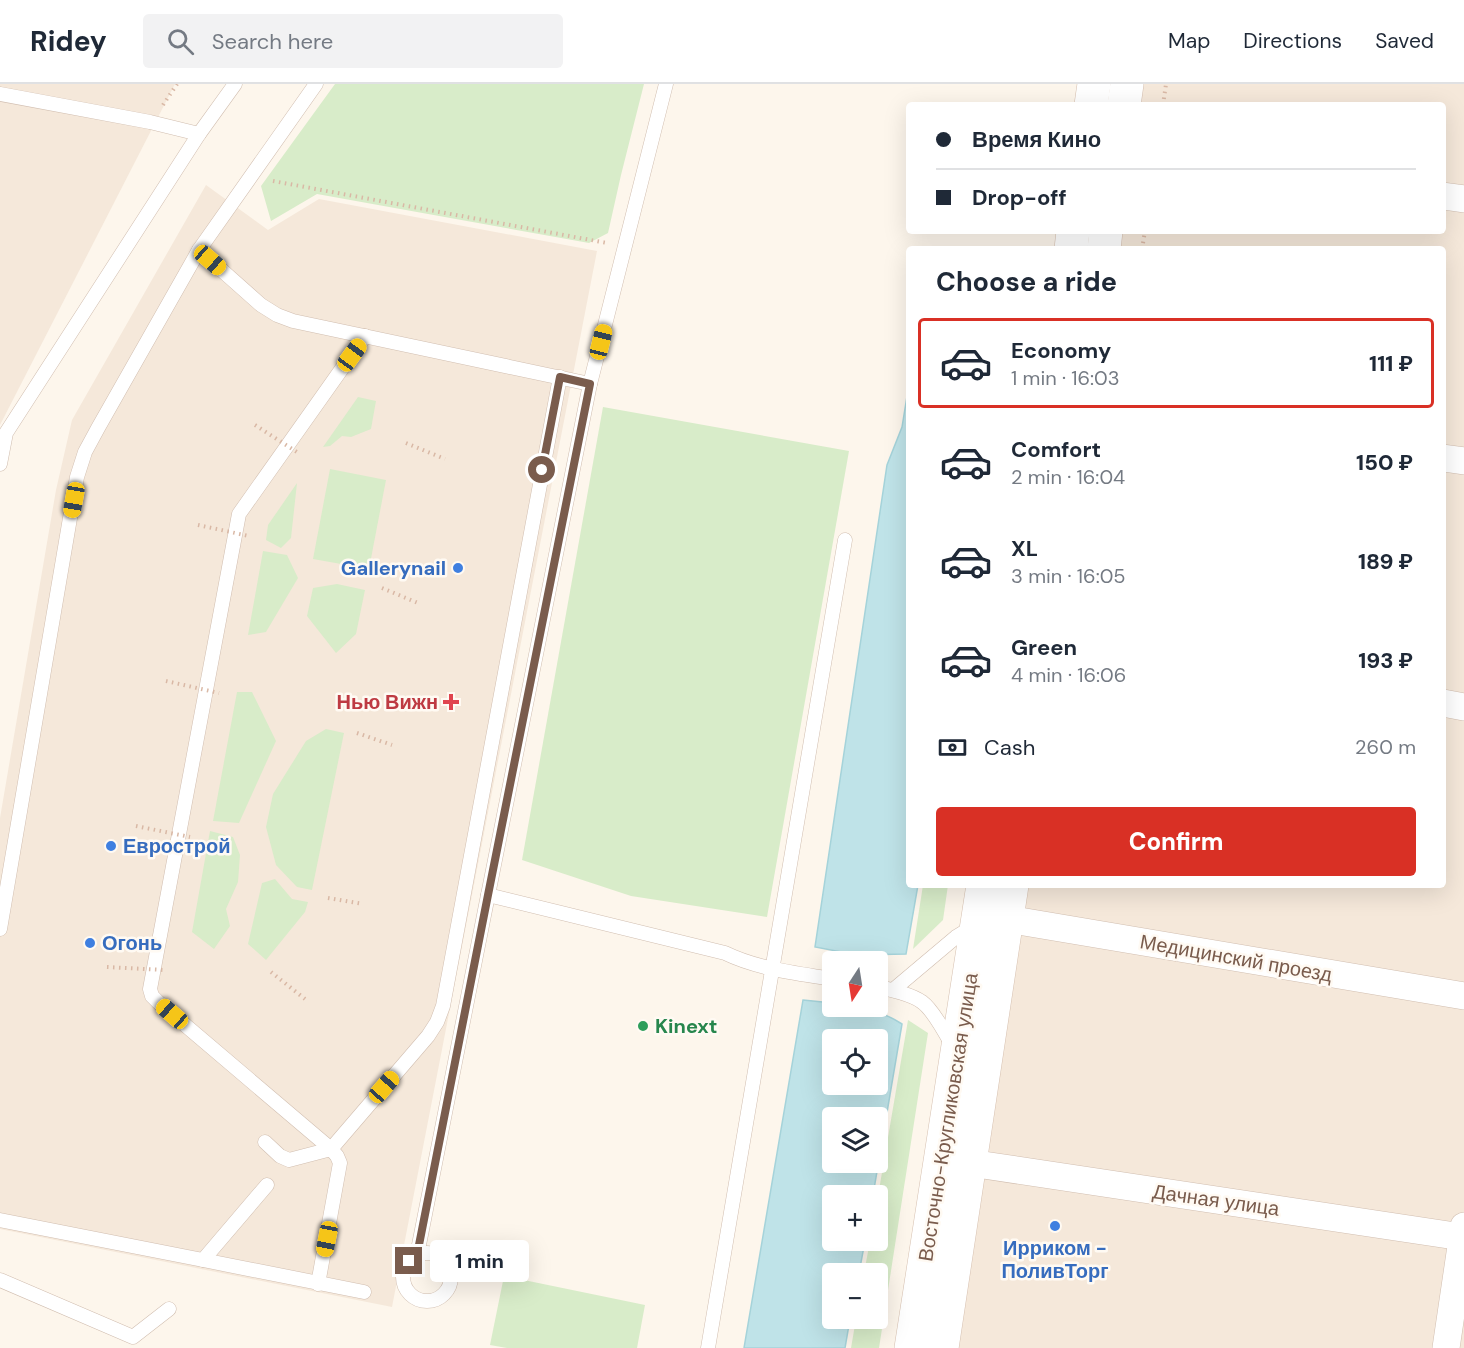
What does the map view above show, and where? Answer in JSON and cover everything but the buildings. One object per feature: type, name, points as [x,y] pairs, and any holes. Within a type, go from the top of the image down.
[{"type":"main road","points":[[1092,102],[1095,84]]},
{"type":"main road","points":[[1124,102],[1127,84]]},
{"type":"main road","name":"Восточно-Кругликовская улица","points":[[942,1348],[970,1163],[993,922],[984,888]]},
{"type":"main road","name":"Восточно-Кругликовская улица","points":[[911,1348],[956,1054],[993,922],[1010,888]]},
{"type":"street","points":[[1446,197],[1464,200]]},
{"type":"street","points":[[1446,458],[1464,461]]},
{"type":"street","points":[[1446,704],[1464,707]]},
{"type":"street","name":"Медицинский проезд","points":[[993,922],[1464,996]]},
{"type":"street","name":"Дачная улица","points":[[970,1163],[1463,1232],[1446,1348]]},
{"type":"lane","points":[[0,464],[3,433],[199,134],[235,84]]},
{"type":"lane","points":[[0,929],[80,469],[85,452],[200,250],[316,84]]},
{"type":"lane","points":[[417,1255],[590,384],[666,84]]},
{"type":"lane","points":[[0,93],[199,134]]},
{"type":"lane","points":[[200,250],[261,305],[293,321],[590,384]]},
{"type":"lane","points":[[318,1284],[340,1163],[337,1156],[158,1002],[152,996],[150,989],[239,514],[365,336]]},
{"type":"lane","points":[[266,1142],[280,1156],[289,1160],[331,1149],[428,1036],[437,1022],[443,1006],[560,377]]},
{"type":"lane","points":[[708,1348],[845,540]]},
{"type":"lane","points":[[488,895],[725,952],[740,960],[772,969],[822,978]]},
{"type":"lane","points":[[893,990],[956,937],[993,922]]},
{"type":"lane","points":[[888,989],[922,1002],[942,1027],[956,1054]]},
{"type":"lane","points":[[203,1260],[267,1185]]},
{"type":"lane","points":[[0,1220],[364,1292]]},
{"type":"lane","points":[[0,1280],[133,1337],[169,1309]]},
{"type":"path","points":[[1163,102],[1166,84]]},
{"type":"path","points":[[269,181],[618,245]]},
{"type":"path","points":[[255,425],[300,454]]},
{"type":"path","points":[[406,443],[445,459]]},
{"type":"path","points":[[198,525],[249,536]]},
{"type":"path","points":[[382,588],[418,603]]},
{"type":"path","points":[[166,681],[219,693]]},
{"type":"path","points":[[357,733],[392,745]]},
{"type":"path","points":[[136,826],[190,837]]},
{"type":"path","points":[[328,898],[363,904]]},
{"type":"path","points":[[107,968],[164,970]]},
{"type":"path","points":[[271,972],[305,999]]},
{"type":"shaded area","points":[[0,84],[175,84],[0,425]]},
{"type":"shaded area","points":[[1140,84],[1464,84],[1464,1348],[955,1348],[1022,888],[1446,888],[1446,246],[1116,246],[1118,234],[1446,234],[1446,102],[1137,102]]},
{"type":"shaded area","points":[[206,185],[268,230],[319,199],[597,251],[392,1307],[0,1229],[0,818],[56,490],[72,420]]},
{"type":"green space","points":[[335,84],[644,84],[608,233],[589,243],[317,194],[271,221],[261,186]]},
{"type":"green space","points":[[358,397],[376,401],[371,429],[351,437],[342,436],[330,446],[323,447]]},
{"type":"green space","points":[[603,407],[849,451],[767,917],[631,896],[522,860]]},
{"type":"green space","points":[[330,469],[386,480],[369,569],[313,559]]},
{"type":"green space","points":[[297,483],[291,538],[281,548],[266,540],[268,525]]},
{"type":"green space","points":[[263,551],[287,555],[298,578],[266,632],[248,635]]},
{"type":"green space","points":[[337,584],[365,590],[356,634],[336,653],[307,616],[313,588]]},
{"type":"green space","points":[[237,692],[252,692],[276,741],[239,823],[213,821]]},
{"type":"green space","points":[[326,729],[344,733],[312,890],[297,887],[276,865],[266,827],[273,794],[306,741]]},
{"type":"green space","points":[[210,831],[233,837],[240,855],[238,882],[226,909],[230,926],[214,949],[192,932]]},
{"type":"green space","points":[[275,879],[292,899],[308,902],[305,912],[266,960],[248,944],[262,883]]},
{"type":"green space","points":[[923,888],[948,888],[943,920],[913,949]]},
{"type":"green space","points":[[908,1020],[928,1033],[888,1290],[888,1263],[866,1263],[868,1251],[888,1251],[888,1185],[880,1185],[882,1173],[888,1173],[888,1137]]},
{"type":"green space","points":[[504,1276],[645,1305],[637,1348],[507,1348],[490,1345]]},
{"type":"green space","points":[[854,1329],[882,1329],[879,1348],[851,1348]]},
{"type":"water","points":[[906,402],[906,888],[917,888],[906,954],[888,954],[888,951],[836,951],[815,947],[887,465],[902,427]]},
{"type":"water","points":[[803,1000],[822,1002],[822,1017],[888,1017],[902,1024],[888,1107],[822,1107],[822,1173],[877,1173],[875,1185],[822,1185],[822,1251],[863,1251],[861,1263],[822,1263],[822,1329],[848,1329],[845,1348],[744,1348]]},
{"type":"place","name":"Gallerynail","points":[[458,568]]},
{"type":"place","name":"Нью Вижн","points":[[451,702]]},
{"type":"place","name":"Еврострой","points":[[111,846]]},
{"type":"place","name":"Огонь","points":[[90,943]]},
{"type":"place","name":"Kinext","points":[[643,1026]]},
{"type":"place","name":"Ирриком - ПоливТорг","points":[[1055,1226]]},
{"type":"route","points":[[409,1261],[417,1255],[590,384],[560,377],[542,470]]}]
